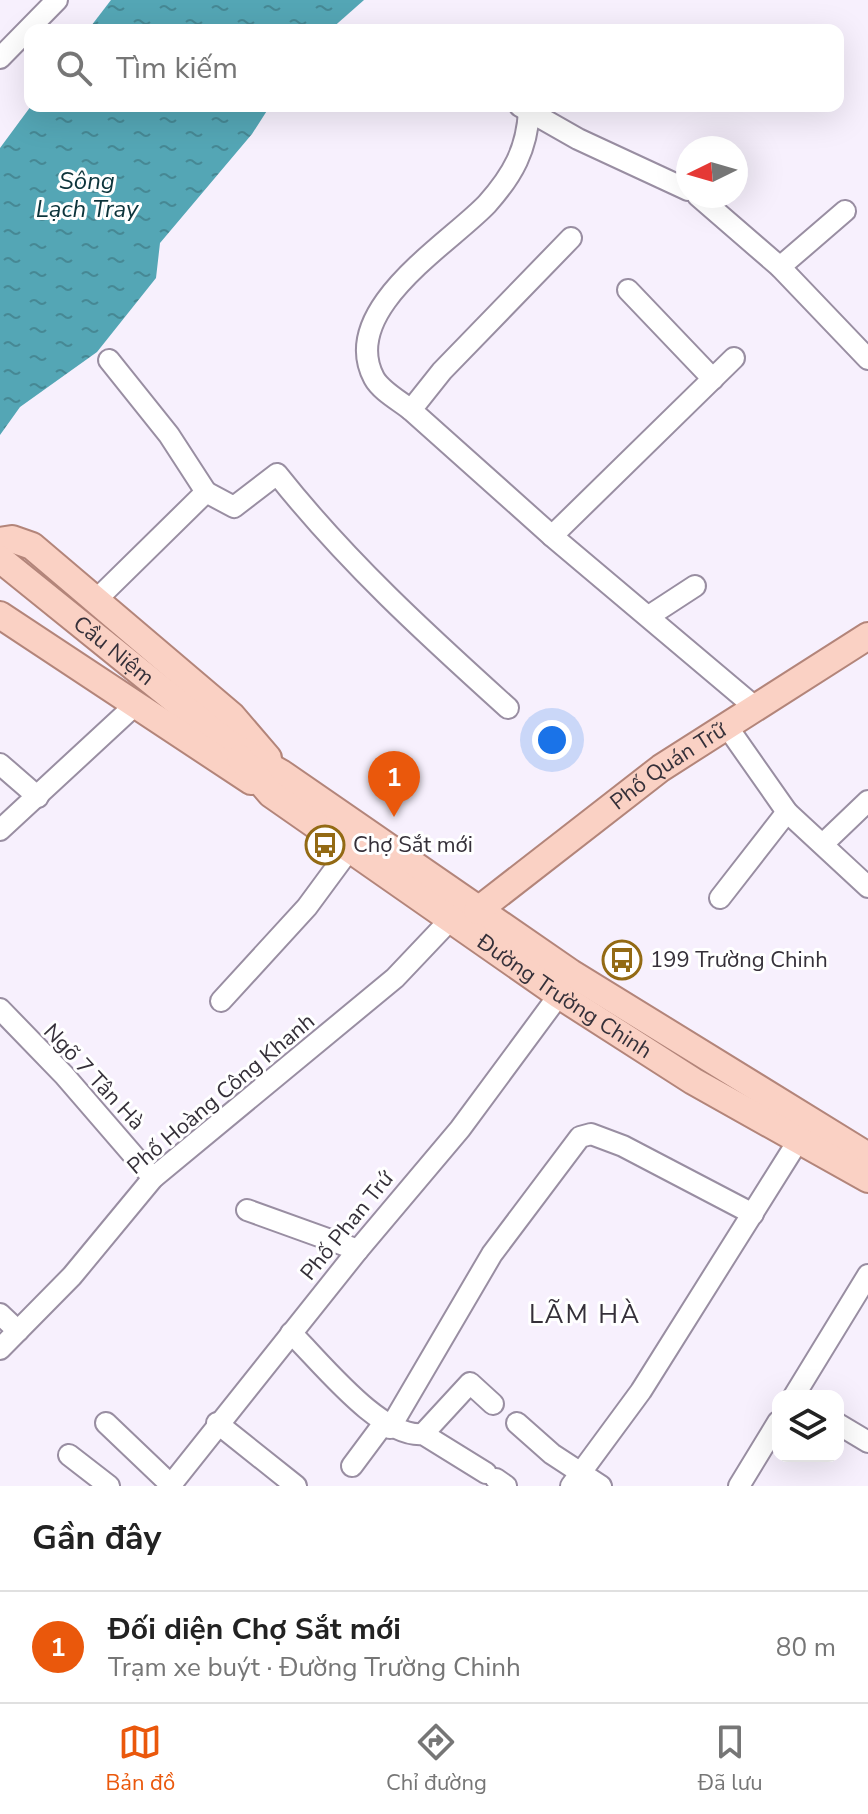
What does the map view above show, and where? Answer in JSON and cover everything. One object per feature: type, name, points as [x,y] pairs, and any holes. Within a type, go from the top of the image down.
[{"type":"main road","name":"Đường Trường Chinh","points":[[0,541],[12,539],[32,546],[94,602],[232,716],[276,783]]},
{"type":"main road","name":"Cầu Niệm","points":[[0,559],[228,743]]},
{"type":"main road","name":"Đường Trường Chinh","points":[[0,615],[133,707],[276,783],[571,973],[868,1156]]},
{"type":"main road","name":"Phố Quán Trữ","points":[[477,911],[661,768],[868,636]]},
{"type":"main road","name":"Đường Trường Chinh","points":[[228,743],[349,850],[559,995],[693,1081],[868,1179]]},
{"type":"street","points":[[33,24],[57,0]]},
{"type":"street","points":[[0,58],[24,34]]},
{"type":"street","points":[[525,112],[528,137],[494,194],[382,301],[372,327],[369,362],[378,384],[756,708]]},
{"type":"street","points":[[532,112],[603,151],[676,184]]},
{"type":"street","points":[[712,208],[780,267],[868,359]]},
{"type":"street","points":[[780,267],[845,211]]},
{"type":"street","points":[[411,410],[442,371],[571,238]]},
{"type":"street","points":[[628,290],[713,379]]},
{"type":"street","points":[[552,536],[734,358]]},
{"type":"street","points":[[109,360],[169,435],[206,492],[234,507],[277,474],[355,565],[508,708]]},
{"type":"street","points":[[94,602],[206,492]]},
{"type":"street","points":[[649,616],[695,586]]},
{"type":"street","points":[[0,830],[133,707]]},
{"type":"street","points":[[726,725],[787,812],[868,887]]},
{"type":"street","points":[[0,764],[38,797]]},
{"type":"street","points":[[824,843],[868,801]]},
{"type":"street","points":[[720,898],[787,812]]},
{"type":"street","points":[[221,1001],[307,907],[349,850]]},
{"type":"street","name":"Phố Hoàng Công Khanh","points":[[0,1349],[72,1276],[153,1178],[395,978],[450,920]]},
{"type":"street","name":"Phố Phan Trứ","points":[[170,1485],[217,1423],[460,1129],[559,995]]},
{"type":"street","name":"Ngõ 7 Tân Hà","points":[[0,1009],[64,1075],[153,1178]]},
{"type":"street","points":[[352,1466],[387,1425],[492,1254],[580,1137],[591,1134],[623,1146],[753,1214]]},
{"type":"street","points":[[577,1480],[641,1391],[798,1141]]},
{"type":"street","points":[[247,1210],[358,1250]]},
{"type":"street","points":[[798,1390],[868,1275]]},
{"type":"street","points":[[0,1314],[18,1331]]},
{"type":"street","points":[[291,1333],[387,1425],[412,1435],[423,1434],[496,1479]]},
{"type":"street","points":[[423,1434],[433,1419],[470,1383],[493,1404]]},
{"type":"street","points":[[106,1423],[170,1485]]},
{"type":"street","points":[[217,1423],[296,1486]]},
{"type":"street","points":[[517,1423],[577,1480],[601,1486]]},
{"type":"street","points":[[844,1428],[868,1442]]},
{"type":"street","points":[[739,1486],[772,1432]]},
{"type":"street","points":[[69,1455],[109,1486]]},
{"type":"water","points":[[111,0],[364,0],[337,24],[93,24]]},
{"type":"water","name":"Sông Lạch Tray","points":[[27,112],[266,112],[252,134],[160,243],[156,278],[97,352],[20,407],[0,435],[0,148]]},
{"type":"place","name":"Đối diện Chợ Sắt mới","points":[[394,817]]},
{"type":"place","name":"Chợ Sắt mới","points":[[325,845]]},
{"type":"place","name":"199 Trường Chinh","points":[[622,960]]},
{"type":"district","name":"LÃM HÀ","points":[[585,1314]]}]
